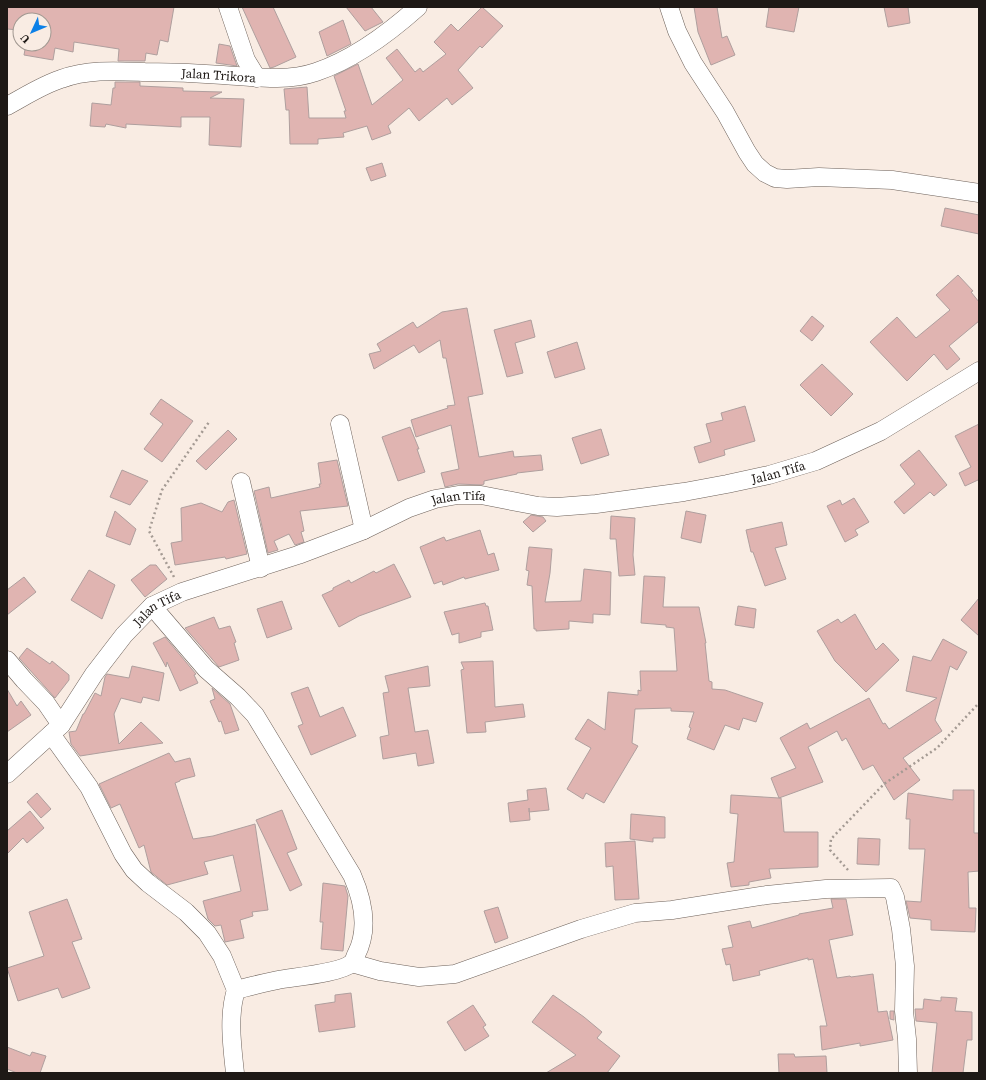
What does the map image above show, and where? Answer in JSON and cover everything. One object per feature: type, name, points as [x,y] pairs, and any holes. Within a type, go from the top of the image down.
[{"type":"street","points":[[228,7],[246,60],[257,78]]},
{"type":"street","name":"Jalan Trikora","points":[[7,106],[60,79],[87,72],[117,71],[191,73],[257,78],[292,77],[316,72],[366,47],[418,7]]},
{"type":"street","points":[[670,7],[677,31],[693,63],[712,91],[747,152],[755,164],[765,173],[775,178],[787,179],[854,177],[892,180],[979,193]]},
{"type":"street","name":"Jalan Tifa","points":[[7,774],[56,730],[110,652],[152,606],[182,592],[262,568],[364,530],[409,508],[435,499],[458,494],[481,495],[538,506],[556,507],[596,504],[684,492],[769,476],[816,461],[881,431],[979,371]]},
{"type":"street","points":[[340,424],[364,530]]},
{"type":"street","points":[[241,482],[262,568]]},
{"type":"street","points":[[152,606],[206,669],[238,696],[255,715],[352,875],[359,893],[364,921],[361,945],[352,963]]},
{"type":"street","points":[[7,660],[46,703],[56,730],[134,870],[148,883],[186,912],[207,933],[222,956],[236,990],[232,1003],[232,1040],[235,1073]]},
{"type":"street","points":[[236,990],[278,980],[338,969],[352,963],[380,971],[419,977],[455,974],[581,929],[635,913],[672,910],[767,895],[826,889],[890,888],[895,897],[901,929],[905,966],[904,1011],[908,1073]]},
{"type":"path","points":[[182,592],[149,532],[162,490],[209,422]]},
{"type":"path","points":[[849,871],[830,850],[831,839],[884,784],[937,748],[979,703]]},
{"type":"building","points":[[7,7],[174,7],[168,42],[160,40],[157,55],[146,53],[145,61],[118,61],[119,49],[74,42],[73,52],[55,48],[53,60],[24,55],[25,52],[52,52],[52,12],[12,12],[12,29],[7,29]]},
{"type":"building","points":[[242,7],[273,7],[296,57],[270,68]]},
{"type":"building","points":[[346,7],[371,7],[383,22],[365,31]]},
{"type":"building","points":[[482,7],[503,26],[482,48],[480,46],[458,70],[473,88],[452,105],[447,98],[419,121],[409,108],[388,126],[391,133],[372,140],[367,126],[343,133],[344,137],[318,139],[318,144],[290,144],[289,110],[286,110],[284,89],[307,87],[309,118],[346,118],[344,111],[346,111],[334,76],[358,64],[372,105],[403,80],[386,58],[397,49],[415,72],[420,68],[423,72],[446,54],[434,42],[451,24],[458,31]]},
{"type":"building","points":[[694,7],[717,7],[722,38],[727,36],[735,55],[711,65],[698,32]]},
{"type":"building","points":[[769,7],[799,7],[794,32],[766,27]]},
{"type":"building","points":[[884,7],[908,7],[910,23],[888,27]]},
{"type":"building","points":[[343,20],[351,44],[327,56],[319,32]]},
{"type":"building","points":[[219,44],[230,46],[237,66],[216,63]]},
{"type":"building","points":[[115,82],[140,82],[140,86],[183,88],[183,91],[222,92],[210,98],[244,99],[241,147],[209,145],[210,117],[181,117],[181,127],[126,124],[126,128],[106,124],[105,127],[90,126],[92,103],[111,105]]},
{"type":"building","points":[[382,163],[386,176],[371,181],[366,168]]},
{"type":"building","points":[[945,208],[979,215],[979,234],[941,226]]},
{"type":"building","points":[[958,275],[973,291],[971,292],[979,302],[979,321],[949,346],[960,359],[947,370],[934,354],[907,381],[870,342],[897,317],[916,338],[950,310],[936,295]]},
{"type":"building","points":[[467,308],[483,394],[468,397],[479,457],[513,451],[514,457],[541,455],[543,470],[517,473],[484,481],[484,484],[482,485],[458,484],[445,487],[441,473],[459,469],[451,425],[416,437],[411,420],[448,408],[447,406],[455,405],[446,358],[443,358],[440,340],[419,353],[414,345],[374,369],[369,354],[381,351],[377,344],[413,322],[417,328],[442,312]]},
{"type":"building","points":[[812,316],[824,326],[812,341],[800,331]]},
{"type":"building","points":[[531,320],[535,337],[515,343],[523,373],[507,377],[494,330]]},
{"type":"building","points":[[577,342],[585,369],[555,378],[547,352]]},
{"type":"building","points":[[822,364],[853,394],[831,416],[800,385]]},
{"type":"building","points":[[161,399],[193,421],[162,462],[144,449],[163,424],[150,414]]},
{"type":"building","points":[[745,406],[755,441],[724,450],[725,455],[699,463],[694,447],[711,442],[706,424],[723,420],[721,413]]},
{"type":"building","points":[[979,424],[979,481],[978,480],[965,486],[959,473],[971,467],[955,436]]},
{"type":"building","points":[[410,427],[419,449],[417,449],[425,472],[398,481],[382,437]]},
{"type":"building","points":[[601,429],[609,455],[581,464],[572,438]]},
{"type":"building","points":[[228,430],[237,439],[206,470],[196,461]]},
{"type":"building","points":[[919,450],[947,485],[934,496],[930,492],[904,514],[894,502],[915,484],[900,465]]},
{"type":"building","points":[[337,460],[348,506],[300,511],[304,531],[301,532],[304,542],[295,545],[289,534],[274,541],[278,550],[268,553],[254,491],[269,487],[271,498],[320,487],[319,484],[321,484],[318,463]]},
{"type":"building","points":[[122,470],[148,481],[130,505],[110,497]]},
{"type":"building","points":[[854,498],[869,522],[855,530],[858,535],[845,542],[827,506],[840,500],[842,505]]},
{"type":"building","points":[[234,500],[247,554],[226,559],[225,557],[175,565],[171,543],[182,541],[181,508],[201,503],[222,512],[228,502]]},
{"type":"building","points":[[115,511],[136,529],[130,545],[106,536]]},
{"type":"building","points":[[686,511],[706,515],[701,543],[681,538]]},
{"type":"building","points":[[531,515],[543,517],[546,521],[533,532],[523,522]]},
{"type":"building","points":[[611,516],[635,518],[633,555],[635,575],[619,576],[616,539],[610,539]]},
{"type":"building","points":[[782,522],[787,545],[775,548],[786,579],[765,586],[753,552],[751,552],[746,530]]},
{"type":"building","points":[[480,530],[488,555],[494,553],[499,570],[465,579],[464,577],[443,585],[442,581],[434,584],[420,547],[444,537],[446,541]]},
{"type":"building","points":[[529,547],[552,549],[545,602],[581,601],[584,569],[611,572],[610,615],[593,614],[593,623],[569,621],[569,629],[536,631],[536,629],[534,629],[532,586],[527,585],[529,571],[526,570]]},
{"type":"building","points":[[394,564],[411,597],[359,616],[339,627],[322,595],[349,580],[351,583],[374,571],[376,573]]},
{"type":"building","points":[[150,565],[156,565],[167,579],[145,597],[131,580]]},
{"type":"building","points":[[89,570],[115,585],[102,619],[71,600]]},
{"type":"building","points":[[644,576],[665,577],[663,607],[699,607],[706,643],[709,681],[712,682],[712,689],[725,690],[763,703],[756,722],[743,718],[739,730],[725,725],[714,750],[687,739],[694,712],[671,711],[671,708],[635,709],[632,743],[638,746],[604,803],[586,793],[583,799],[567,789],[591,748],[575,739],[588,719],[605,730],[608,692],[638,695],[638,690],[641,691],[640,671],[677,671],[674,628],[666,627],[666,625],[641,623]]},
{"type":"building","points":[[24,577],[36,592],[7,615],[7,590]]},
{"type":"building","points":[[979,598],[979,636],[961,620]]},
{"type":"building","points":[[282,601],[292,629],[267,638],[257,609]]},
{"type":"building","points":[[485,603],[486,606],[488,606],[493,630],[481,632],[481,637],[459,643],[459,633],[452,635],[444,612]]},
{"type":"building","points":[[738,606],[756,609],[754,628],[735,625]]},
{"type":"building","points":[[855,614],[876,650],[883,643],[899,660],[866,692],[835,661],[817,631],[838,619],[841,623]]},
{"type":"building","points":[[214,617],[219,629],[230,626],[236,642],[234,643],[239,660],[219,667],[185,628]]},
{"type":"building","points":[[165,637],[196,674],[194,675],[198,683],[180,691],[167,662],[166,667],[153,643]]},
{"type":"building","points":[[943,639],[967,652],[957,670],[950,666],[935,720],[942,731],[903,758],[920,780],[894,800],[873,765],[863,770],[846,738],[842,741],[837,731],[808,747],[823,782],[779,798],[771,778],[796,768],[780,738],[807,723],[810,729],[869,698],[883,724],[885,723],[889,729],[937,698],[906,691],[913,656],[931,661]]},
{"type":"building","points":[[27,648],[50,664],[52,661],[69,675],[69,680],[55,698],[19,658]]},
{"type":"building","points":[[493,661],[495,707],[523,704],[525,717],[485,722],[486,732],[467,733],[461,670],[464,669],[461,662]]},
{"type":"building","points":[[132,666],[164,673],[159,701],[143,697],[141,703],[121,698],[114,714],[119,744],[141,722],[163,743],[80,756],[71,744],[69,732],[76,731],[83,714],[95,693],[101,696],[107,674],[129,678]]},
{"type":"building","points":[[428,666],[430,686],[408,688],[415,732],[428,730],[434,763],[418,766],[416,753],[383,759],[380,737],[389,735],[383,693],[389,692],[385,676]]},
{"type":"building","points":[[308,687],[320,717],[343,707],[356,736],[311,755],[298,726],[303,724],[291,693]]},
{"type":"building","points":[[212,688],[230,704],[239,730],[225,734],[221,721],[219,722],[210,701],[215,699]]},
{"type":"building","points":[[7,689],[17,706],[21,701],[31,715],[7,732]]},
{"type":"building","points":[[169,753],[175,762],[190,758],[195,776],[175,783],[193,839],[213,836],[255,824],[268,910],[252,912],[253,916],[240,920],[244,938],[225,942],[221,925],[215,926],[208,919],[203,901],[241,891],[233,855],[204,862],[208,874],[167,885],[151,872],[144,845],[139,848],[120,804],[111,808],[99,784]]},
{"type":"building","points":[[546,788],[549,810],[529,812],[530,820],[510,822],[508,803],[528,800],[527,790]]},
{"type":"building","points":[[953,790],[974,790],[974,833],[979,833],[979,871],[968,872],[969,908],[976,908],[975,932],[931,930],[931,920],[910,918],[906,901],[921,902],[925,849],[909,849],[910,819],[906,819],[908,793],[953,800]]},
{"type":"building","points":[[37,793],[51,809],[41,818],[27,802]]},
{"type":"building","points":[[731,795],[781,798],[784,832],[818,832],[818,867],[769,869],[771,878],[749,882],[749,885],[731,887],[727,863],[734,862],[738,814],[730,813]]},
{"type":"building","points":[[282,810],[297,849],[287,853],[302,885],[290,891],[256,820]]},
{"type":"building","points":[[30,811],[44,828],[27,843],[23,838],[7,854],[7,831]]},
{"type":"building","points":[[631,814],[665,817],[665,838],[653,838],[653,842],[630,839]]},
{"type":"building","points":[[858,838],[880,839],[879,865],[857,864]]},
{"type":"building","points":[[635,841],[639,899],[615,900],[613,866],[606,867],[605,843]]},
{"type":"building","points":[[323,883],[345,886],[348,896],[343,951],[321,949],[323,922],[320,922]]},
{"type":"building","points":[[67,899],[82,939],[72,942],[90,988],[62,998],[58,988],[18,1001],[7,968],[44,956],[29,912]]},
{"type":"building","points":[[831,899],[846,899],[853,935],[829,940],[837,978],[873,974],[878,1012],[887,1011],[893,1040],[860,1046],[860,1043],[822,1050],[820,1026],[827,1026],[813,959],[808,960],[808,958],[759,971],[760,975],[733,981],[730,964],[726,965],[722,949],[733,947],[728,926],[750,921],[752,928],[799,914],[833,908]]},
{"type":"building","points":[[498,907],[508,938],[495,943],[484,911]]},
{"type":"building","points":[[351,993],[355,1027],[319,1032],[315,1005],[335,1002],[335,995]]},
{"type":"building","points":[[553,995],[602,1032],[597,1038],[620,1056],[607,1073],[546,1073],[576,1055],[532,1022]]},
{"type":"building","points":[[941,997],[957,998],[955,1011],[972,1012],[972,1040],[967,1040],[963,1073],[932,1073],[937,1023],[916,1021],[915,1009],[923,1009],[924,999],[941,1001]]},
{"type":"building","points":[[473,1005],[486,1025],[483,1027],[489,1036],[465,1051],[447,1022]]},
{"type":"building","points":[[890,1011],[894,1011],[894,1020],[890,1019]]},
{"type":"building","points":[[7,1047],[30,1056],[32,1052],[46,1056],[40,1073],[17,1073],[7,1069]]},
{"type":"building","points":[[778,1054],[794,1054],[795,1057],[826,1056],[827,1073],[779,1073]]}]
